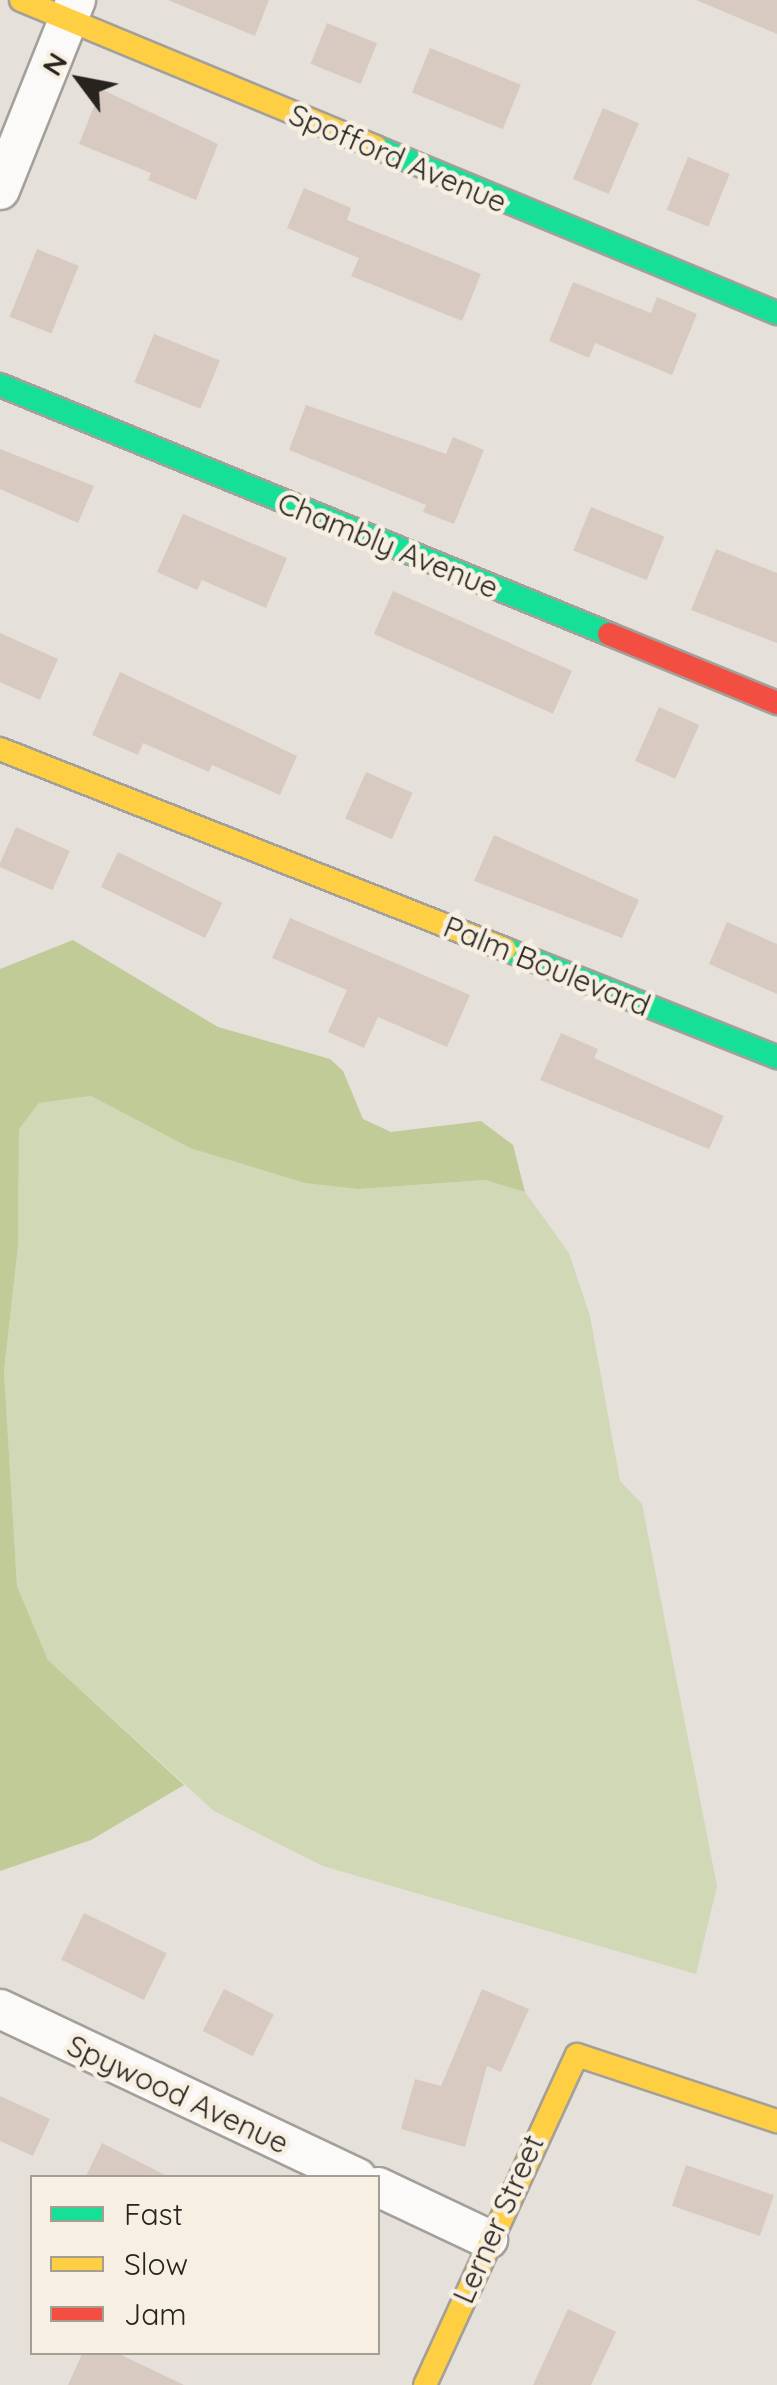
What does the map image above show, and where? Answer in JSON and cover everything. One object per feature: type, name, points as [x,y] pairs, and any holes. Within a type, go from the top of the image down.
[{"type":"street","name":"Spofford Avenue","points":[[21,0],[72,10],[777,313]]},
{"type":"street","points":[[0,190],[72,10]]},
{"type":"street","name":"Chambly Avenue","points":[[0,386],[777,704]]},
{"type":"street","name":"Palm Boulevard","points":[[0,749],[777,1057]]},
{"type":"street","name":"Spywood Avenue","points":[[0,2009],[350,2175]]},
{"type":"street","name":"Lerner Street","points":[[426,2385],[488,2239],[577,2055],[777,2121]]},
{"type":"street","points":[[380,2188],[488,2239]]},
{"type":"green space","points":[[73,940],[218,1027],[330,1059],[343,1071],[363,1119],[391,1132],[481,1121],[513,1145],[525,1192],[485,1180],[359,1189],[305,1183],[190,1148],[91,1096],[39,1103],[19,1129],[18,1246],[4,1371],[17,1586],[48,1660],[184,1785],[91,1840],[0,1871],[0,969]]},
{"type":"green space","points":[[91,1096],[190,1148],[359,1189],[485,1180],[525,1192],[569,1253],[590,1316],[620,1481],[642,1504],[717,1886],[696,1974],[323,1866],[214,1811],[48,1660],[17,1586],[4,1371],[18,1246],[19,1129],[39,1103]]},
{"type":"building","points":[[168,0],[269,0],[255,36]]},
{"type":"building","points":[[696,0],[777,0],[777,34]]},
{"type":"building","points":[[327,23],[377,43],[361,84],[311,64]]},
{"type":"building","points":[[430,48],[521,85],[503,129],[412,93]]},
{"type":"building","points":[[101,89],[218,144],[196,200],[148,180],[151,173],[79,144]]},
{"type":"building","points":[[603,108],[639,123],[609,194],[573,179]]},
{"type":"building","points":[[688,157],[730,174],[708,227],[667,210]]},
{"type":"building","points":[[304,188],[351,208],[347,220],[481,274],[462,321],[351,276],[359,258],[287,228]]},
{"type":"building","points":[[37,249],[79,266],[51,334],[10,317]]},
{"type":"building","points":[[573,282],[651,313],[657,297],[697,314],[672,375],[595,343],[589,358],[549,341]]},
{"type":"building","points":[[154,334],[220,361],[200,409],[135,382]]},
{"type":"building","points":[[306,405],[446,454],[453,437],[484,450],[454,524],[423,512],[426,505],[289,450]]},
{"type":"building","points":[[0,449],[94,486],[78,523],[0,489]]},
{"type":"building","points":[[591,507],[664,537],[647,580],[573,551]]},
{"type":"building","points":[[183,514],[287,558],[266,608],[202,580],[197,590],[157,572]]},
{"type":"building","points":[[716,549],[777,573],[777,643],[691,610]]},
{"type":"building","points":[[393,591],[572,671],[553,714],[374,634]]},
{"type":"building","points":[[0,633],[58,659],[40,700],[0,682]]},
{"type":"building","points":[[120,672],[297,756],[280,795],[212,765],[209,772],[143,743],[138,755],[92,735]]},
{"type":"building","points":[[659,707],[699,725],[675,779],[635,761]]},
{"type":"building","points":[[366,772],[413,793],[392,839],[345,819]]},
{"type":"building","points":[[16,827],[70,851],[52,890],[0,867]]},
{"type":"building","points":[[494,835],[639,900],[622,938],[474,881]]},
{"type":"building","points":[[118,852],[222,903],[205,938],[101,887]]},
{"type":"building","points":[[290,918],[470,995],[447,1047],[378,1017],[364,1048],[328,1032],[347,990],[272,958]]},
{"type":"building","points":[[727,922],[777,944],[777,994],[709,964]]},
{"type":"building","points":[[561,1033],[598,1049],[594,1058],[724,1116],[709,1149],[540,1080]]},
{"type":"building","points":[[84,1913],[167,1953],[144,2000],[61,1960]]},
{"type":"building","points":[[224,1989],[274,2014],[253,2056],[203,2031]]},
{"type":"building","points":[[482,1989],[529,2009],[501,2072],[487,2066],[465,2147],[401,2129],[415,2079],[441,2086]]},
{"type":"building","points":[[0,2096],[50,2119],[33,2156],[0,2141]]},
{"type":"building","points":[[102,2143],[165,2175],[86,2175]]},
{"type":"building","points":[[686,2165],[774,2195],[760,2236],[672,2206]]},
{"type":"building","points":[[568,2309],[616,2332],[591,2385],[533,2385]]},
{"type":"building","points":[[82,2355],[121,2355],[184,2385],[68,2385]]},
{"type":"traffic: fast","points":[[376,147],[777,313]]},
{"type":"traffic: fast","points":[[0,385],[609,634]]},
{"type":"traffic: fast","points":[[505,949],[777,1057]]},
{"type":"traffic: slow","points":[[21,0],[376,147]]},
{"type":"traffic: slow","points":[[0,749],[505,949]]},
{"type":"traffic: slow","points":[[425,2385],[577,2055],[777,2121]]},
{"type":"traffic: jam","points":[[609,634],[777,703]]}]
